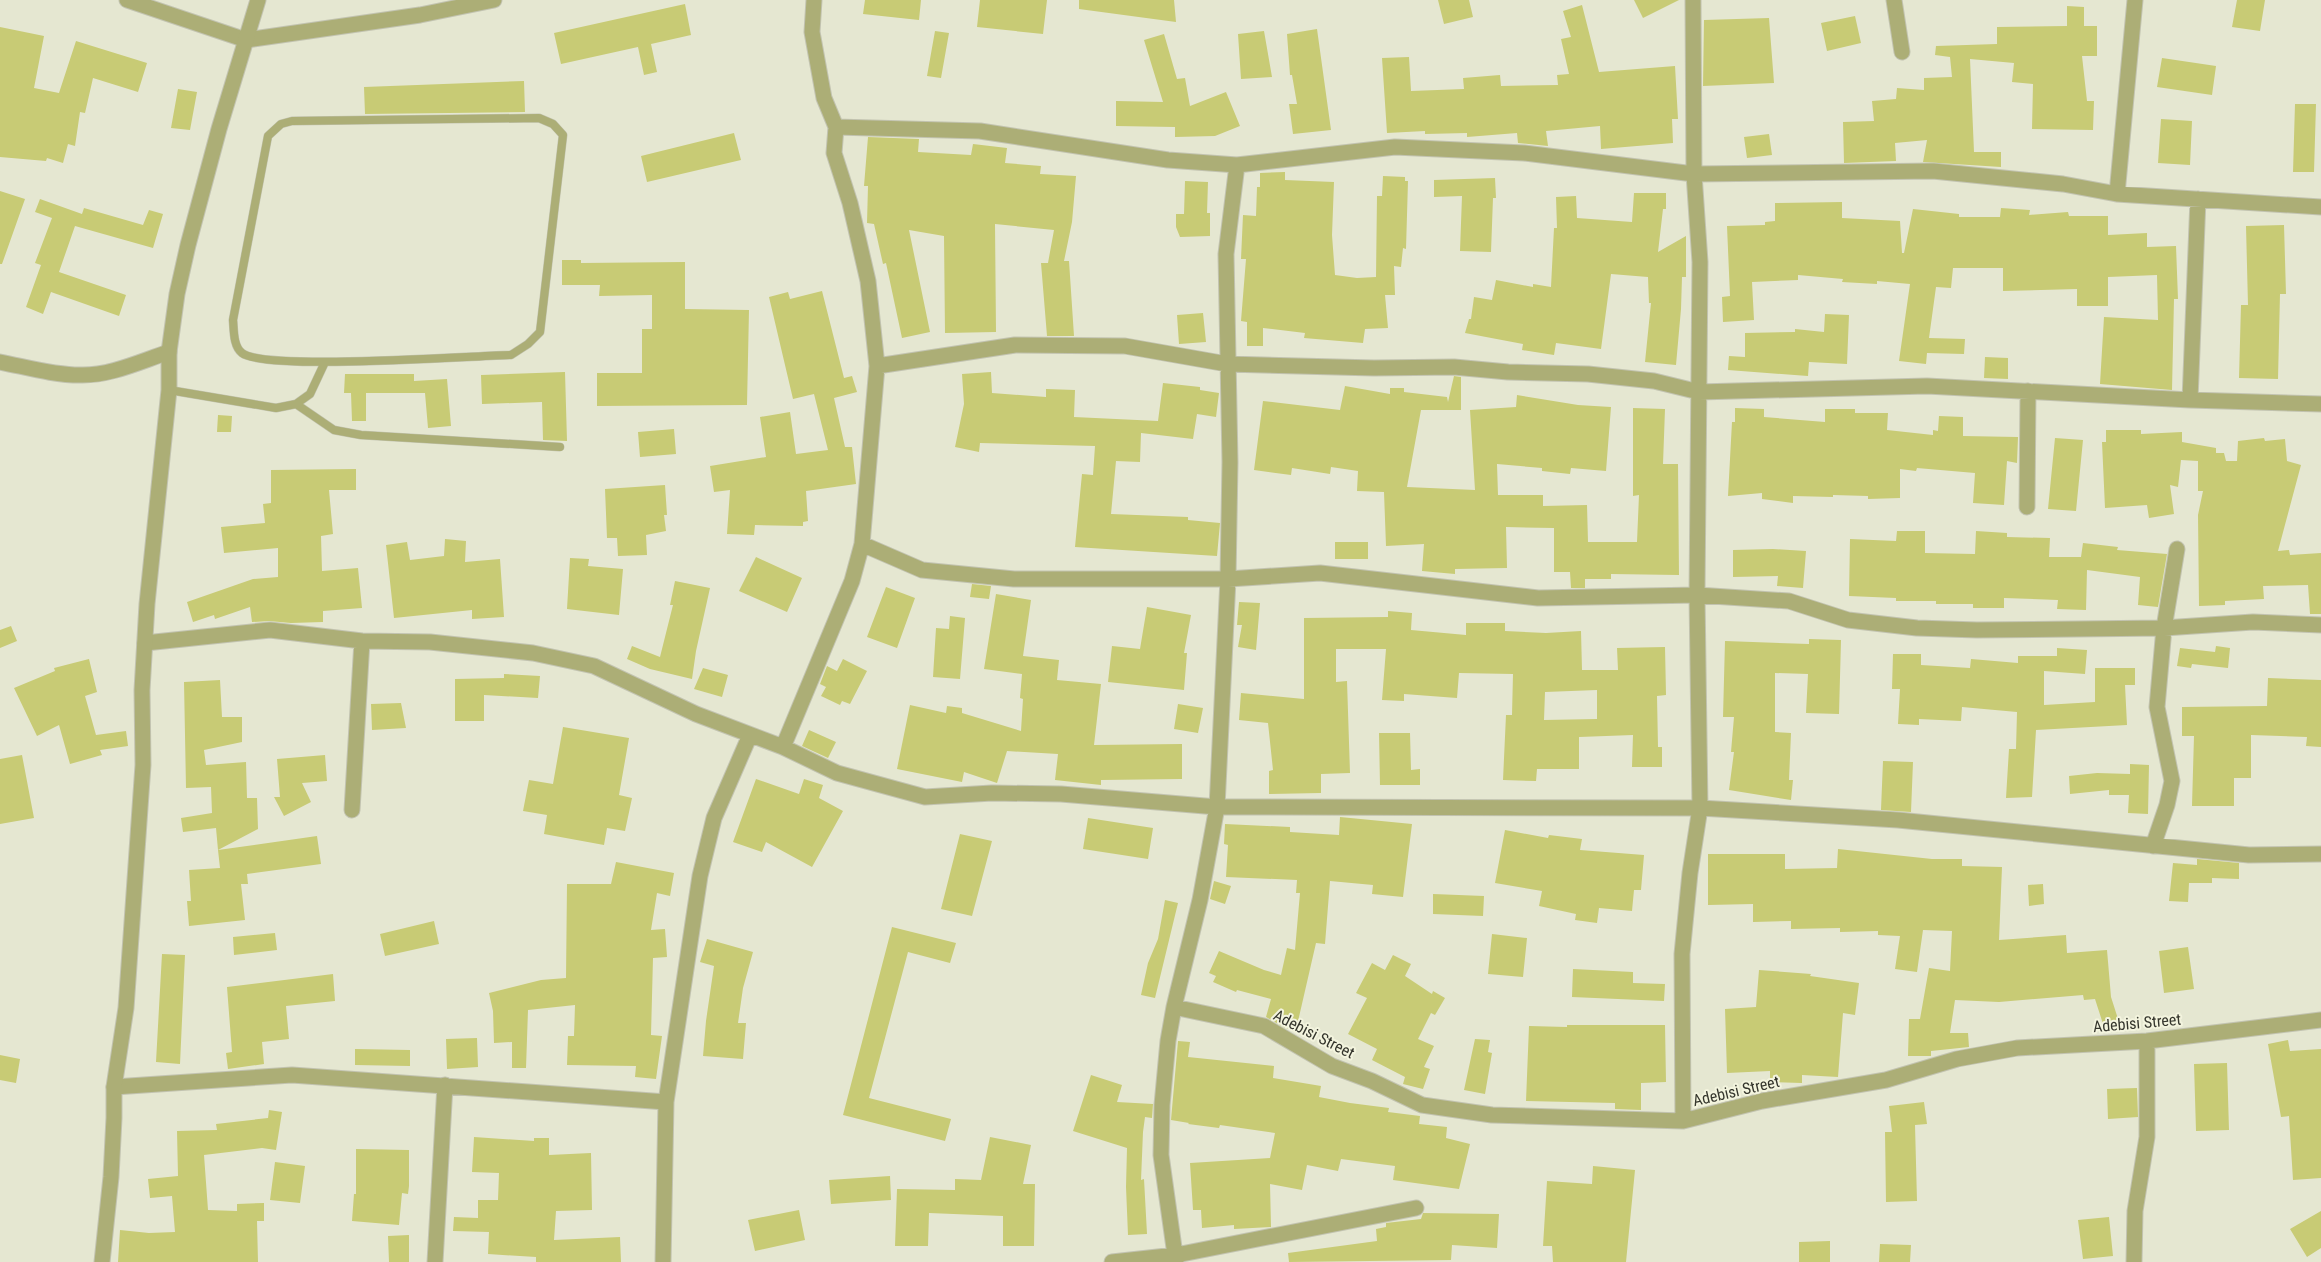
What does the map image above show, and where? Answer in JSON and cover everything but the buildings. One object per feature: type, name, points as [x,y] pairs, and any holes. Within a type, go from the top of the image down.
[{"type":"street","points":[[127,0],[246,40],[420,15],[494,0]]},
{"type":"street","points":[[102,1262],[111,1177],[114,1087],[126,1008],[143,765],[142,690],[145,643],[154,518],[168,390],[169,352],[177,294],[188,245],[219,129],[258,0]]},
{"type":"street","points":[[782,747],[852,581],[862,544],[877,366],[868,281],[850,203],[834,153],[836,127],[824,98],[812,32],[814,0]]},
{"type":"street","points":[[1683,1121],[1682,954],[1690,873],[1700,808],[1697,595],[1700,262],[1694,174],[1693,0]]},
{"type":"street","points":[[1894,0],[1902,52]]},
{"type":"street","points":[[2117,194],[2135,0]]},
{"type":"street","points":[[836,127],[980,131],[1168,160],[1237,165],[1395,147],[1524,153],[1694,174],[1933,171],[2063,184],[2117,194],[2321,208]]},
{"type":"street","points":[[1176,1258],[1161,1155],[1162,1105],[1168,1041],[1174,1007],[1200,900],[1217,807],[1228,579],[1230,462],[1226,254],[1237,165]]},
{"type":"street","points":[[2190,400],[2198,199]]},
{"type":"street","points":[[877,366],[1015,344],[1125,346],[1227,364],[1374,368],[1454,367],[1508,372],[1588,374],[1654,382],[1699,392],[1927,386],[2190,400],[2321,404]]},
{"type":"street","points":[[0,362],[46,371],[81,375],[115,370],[169,352]]},
{"type":"street","points":[[2027,507],[2028,391]]},
{"type":"street","points":[[862,544],[922,570],[1014,578],[1228,579],[1320,573],[1538,598],[1697,595],[1788,601],[1848,620],[1917,628],[1977,630],[2164,628],[2253,622],[2321,625]]},
{"type":"street","points":[[2152,846],[2167,805],[2172,781],[2157,707],[2164,628],[2177,549]]},
{"type":"street","points":[[145,643],[270,630],[362,641],[430,642],[533,653],[594,666],[696,714],[782,747],[837,773],[925,797],[992,793],[1061,794],[1217,807],[1700,808],[1898,820],[2249,855],[2321,854]]},
{"type":"street","points":[[352,810],[362,641]]},
{"type":"street","points":[[663,1262],[666,1102],[700,876],[714,818],[750,735]]},
{"type":"street","name":"Adebisi Street","points":[[1174,1007],[1264,1026],[1332,1066],[1372,1081],[1422,1105],[1492,1115],[1683,1121],[1762,1101],[1886,1080],[1957,1059],[2017,1048],[2147,1041],[2321,1020]]},
{"type":"street","points":[[2134,1262],[2135,1211],[2147,1137],[2147,1041]]},
{"type":"street","points":[[114,1087],[292,1075],[666,1102]]},
{"type":"street","points":[[435,1262],[444,1085]]},
{"type":"street","points":[[1112,1262],[1176,1258],[1416,1208]]},
{"type":"lane","points":[[540,118],[553,124],[563,135],[540,332],[528,344],[511,354],[325,362],[253,358],[242,353],[236,345],[233,320],[268,136],[282,124],[292,121],[540,118]]},
{"type":"lane","points":[[168,390],[276,408],[296,404],[310,394],[325,362]]},
{"type":"lane","points":[[296,404],[334,430],[361,435],[560,447]]}]
